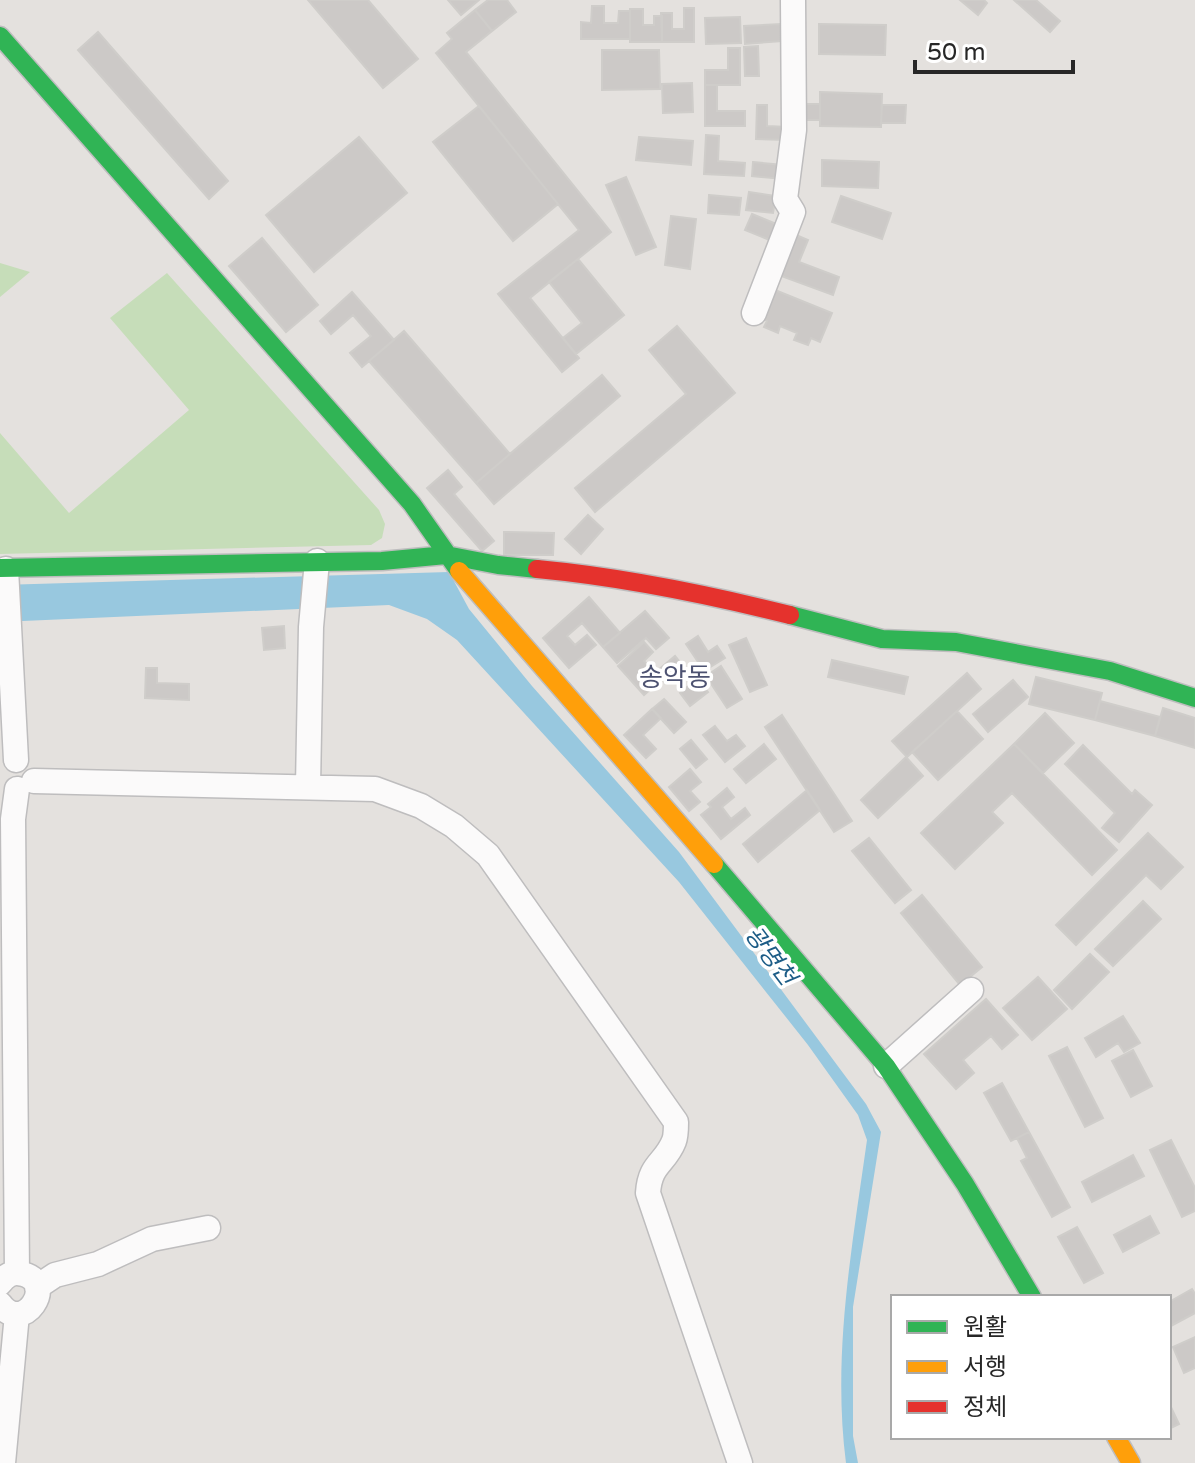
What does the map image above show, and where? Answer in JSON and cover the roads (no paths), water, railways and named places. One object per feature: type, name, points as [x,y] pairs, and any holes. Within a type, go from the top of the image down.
[{"type":"street","points":[[754,313],[793,212],[785,199],[794,130],[793,0]]},
{"type":"street","points":[[0,36],[412,504],[473,589],[660,801],[886,1066],[965,1184],[1031,1295]]},
{"type":"street","points":[[740,1463],[648,1193],[649,1178],[655,1166],[675,1140],[676,1122],[488,855],[454,826],[421,806],[375,789],[308,786],[11,787],[4,775],[10,762],[16,760],[4,574],[316,568],[446,555],[498,565],[594,574],[704,593],[882,639],[956,642],[1110,671],[1195,698]]},
{"type":"street","points":[[308,786],[316,568]]},
{"type":"street","points":[[3,1463],[8,1309],[29,1310],[37,1300],[37,1287],[30,1276],[9,1277],[13,835],[25,785]]},
{"type":"street","points":[[886,1066],[971,990]]},
{"type":"street","points":[[37,1287],[55,1275],[98,1264],[152,1239],[208,1228]]},
{"type":"street","points":[[1117,1439],[1131,1463]]},
{"type":"water","points":[[449,572],[469,609],[532,686],[679,852],[866,1104],[881,1132],[853,1307],[853,1436],[858,1463],[846,1463],[841,1382],[850,1261],[867,1140],[858,1115],[808,1045],[679,882],[457,640],[427,619],[389,605],[0,622],[0,585]]},
{"type":"district","name":"송악동","points":[[675,677]]},
{"type":"water label","name":"광명천","points":[[770,956]]}]
